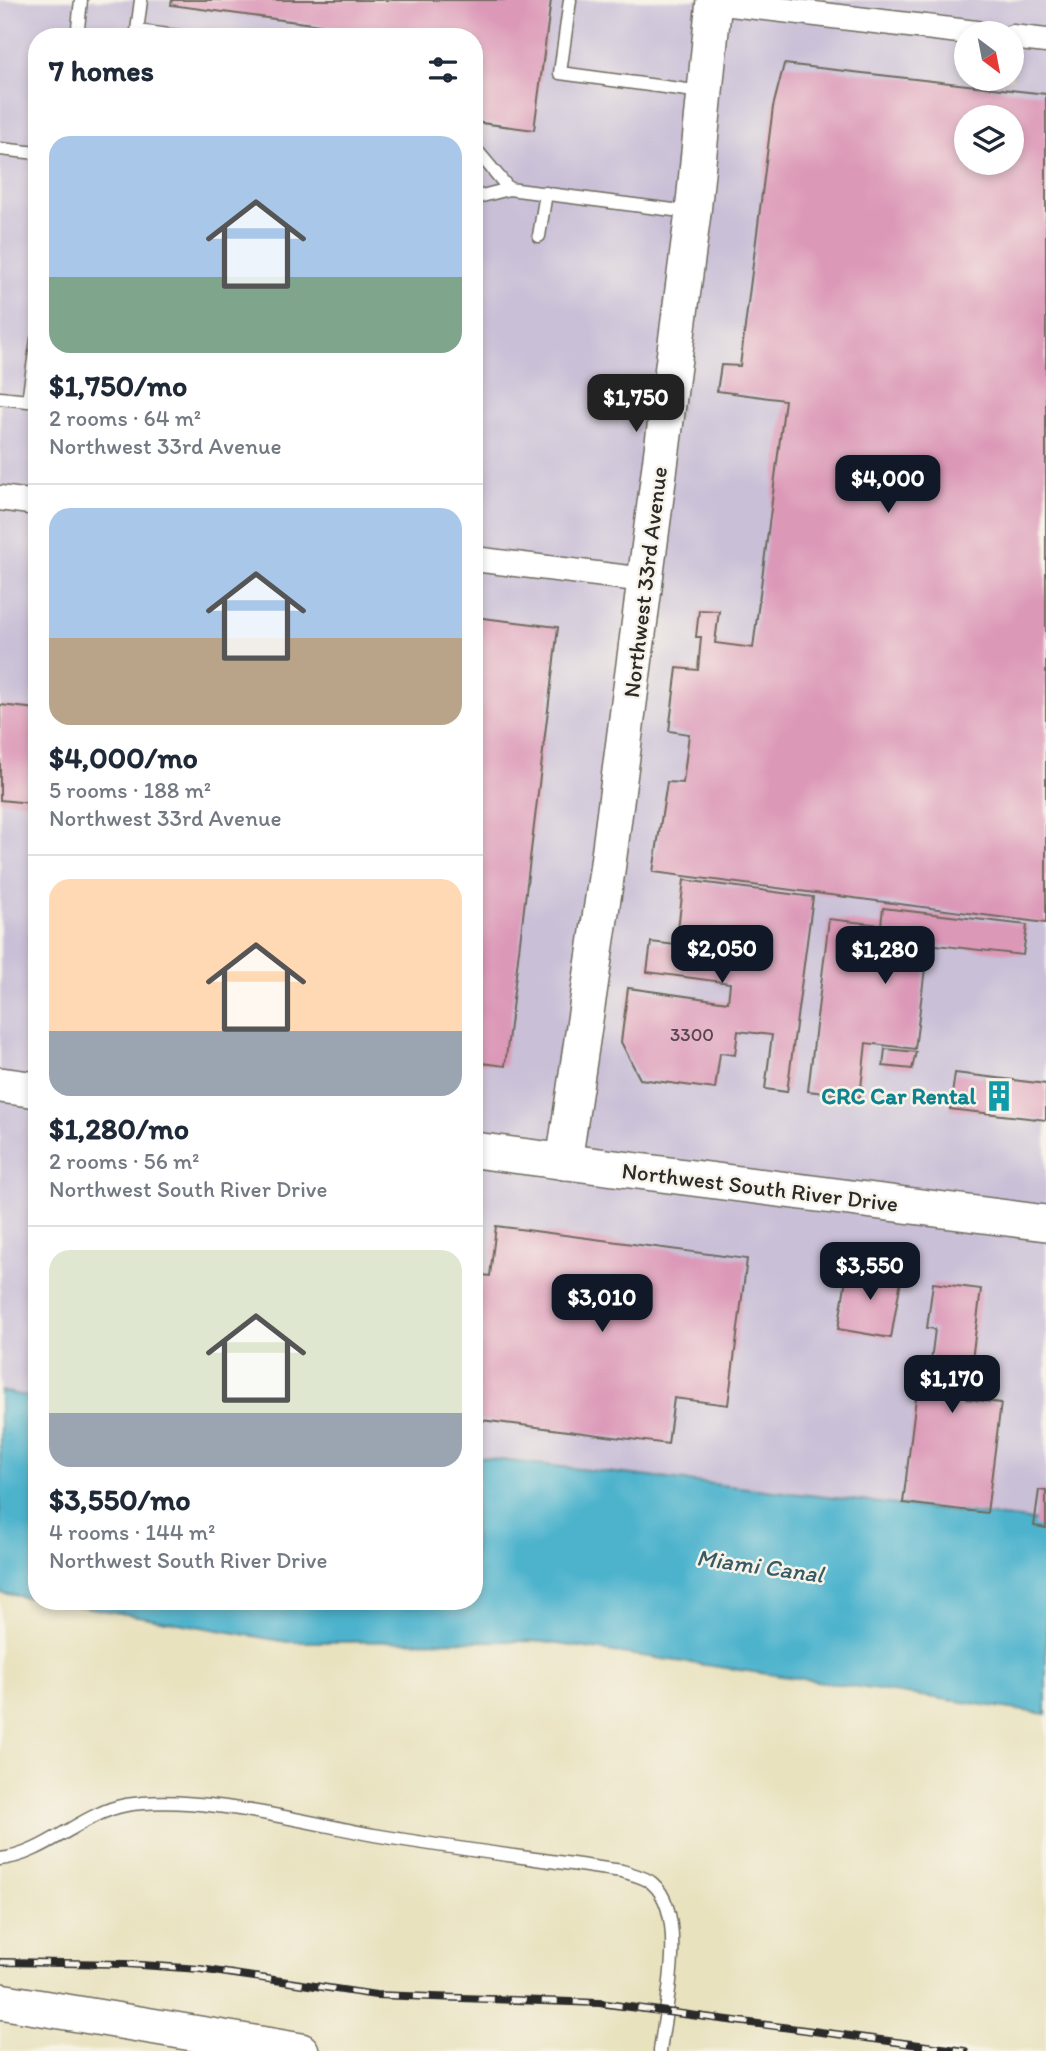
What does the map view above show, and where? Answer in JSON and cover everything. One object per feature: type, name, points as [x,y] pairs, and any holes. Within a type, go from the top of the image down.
[{"type":"street","points":[[714,1],[954,30]]},
{"type":"street","name":"Northwest 33rd Avenue","points":[[564,1162],[693,213],[714,1]]},
{"type":"street","points":[[1024,38],[1046,41]]},
{"type":"street","points":[[0,498],[28,502]]},
{"type":"street","points":[[483,560],[645,580]]},
{"type":"street","points":[[0,1086],[28,1089]]},
{"type":"street","name":"Northwest South River Drive","points":[[483,1151],[1046,1223]]},
{"type":"street","points":[[0,2001],[257,2048],[301,2051]]},
{"type":"lane","points":[[78,28],[82,0]]},
{"type":"lane","points":[[137,28],[141,0]]},
{"type":"lane","points":[[570,0],[560,73],[705,92]]},
{"type":"lane","points":[[0,149],[28,152]]},
{"type":"lane","points":[[483,158],[509,189]]},
{"type":"lane","points":[[483,196],[509,189],[693,213]]},
{"type":"lane","points":[[539,236],[545,193]]},
{"type":"lane","points":[[0,398],[28,401]]},
{"type":"lane","points":[[0,1859],[19,1857],[62,1833],[125,1805],[200,1804],[424,1844],[622,1871],[653,1883],[670,1914],[673,1942],[670,1989],[660,2051]]},
{"type":"shaded area","points":[[0,0],[1046,0],[1046,1522],[483,1458],[483,28],[28,28],[28,1396],[0,1391]]},
{"type":"water","points":[[0,1391],[28,1396],[28,1598],[0,1593]]},
{"type":"water","name":"Miami Canal","points":[[483,1458],[1046,1522],[1046,1714],[537,1641],[288,1642],[102,1610],[483,1610]]},
{"type":"building","points":[[172,0],[551,0],[534,130],[483,123],[483,28],[341,28],[171,5]]},
{"type":"building","points":[[784,64],[954,83],[954,91],[1020,91],[1046,94],[1046,923],[653,872],[667,782],[683,783],[689,734],[669,731],[677,668],[698,670],[701,637],[696,637],[699,610],[719,611],[715,643],[753,648],[785,400],[717,391],[721,365],[740,366],[773,107]]},
{"type":"building","points":[[483,618],[558,627],[505,1066],[483,1063]]},
{"type":"building","points":[[0,705],[28,708],[28,803],[0,800]]},
{"type":"building","points":[[684,880],[813,897],[787,1092],[765,1089],[772,1035],[738,1031],[735,1055],[720,1053],[715,1089],[640,1079],[621,1042],[628,988],[728,1002],[730,983],[647,972],[651,942],[676,945]]},
{"type":"building","points":[[883,908],[1027,925],[1023,955],[928,944],[915,1049],[866,1043],[860,1097],[808,1091],[829,919],[881,925]]},
{"type":"building","points":[[885,1049],[916,1052],[912,1069],[883,1066]]},
{"type":"building","name":"CRC Car Rental","points":[[955,1073],[1046,1084],[1046,1120],[950,1109]]},
{"type":"building","points":[[496,1226],[747,1259],[728,1405],[674,1398],[668,1444],[483,1420],[483,1275],[490,1276]]},
{"type":"building","points":[[848,1266],[902,1274],[891,1338],[838,1329]]},
{"type":"building","points":[[933,1283],[981,1289],[967,1399],[1001,1403],[987,1513],[903,1503],[917,1390],[945,1394],[947,1371],[930,1369],[935,1329],[927,1328]]},
{"type":"building","points":[[1039,1490],[1046,1491],[1046,1528],[1034,1526]]},
{"type":"railway","points":[[0,1962],[126,1964],[200,1969],[376,1995],[599,2003],[965,2051]]},
{"type":"place","name":"CRC Car Rental","points":[[999,1096]]}]
